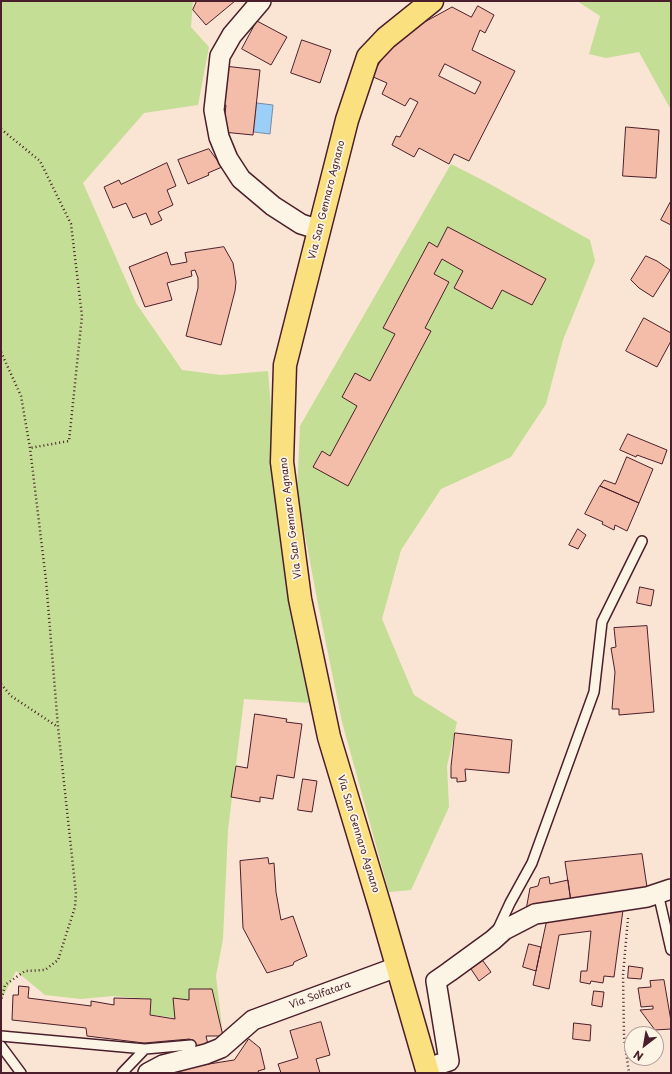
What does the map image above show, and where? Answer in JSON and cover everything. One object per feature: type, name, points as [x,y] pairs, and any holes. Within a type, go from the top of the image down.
[{"type":"main road","name":"Via San Gennaro Agnano","points":[[397,967],[329,737],[300,599],[282,462],[286,365],[347,120],[368,58],[386,38],[432,1]]},
{"type":"main road","points":[[397,967],[427,1071]]},
{"type":"street","points":[[261,1],[232,35],[220,56],[214,110],[219,137],[228,159],[241,179],[273,206],[301,224],[320,230]]},
{"type":"street","points":[[427,1071],[451,1067],[436,980],[493,940],[504,930],[535,914],[629,900],[664,891]]},
{"type":"street","name":"Via Solfatara","points":[[148,1073],[164,1065],[206,1054],[221,1048],[222,1041],[252,1020],[397,967]]},
{"type":"lane","points":[[493,940],[510,903],[532,863],[594,692],[602,622],[642,541]]},
{"type":"lane","points":[[664,891],[671,950]]},
{"type":"lane","points":[[1,1036],[145,1049],[191,1045]]},
{"type":"lane","points":[[1,1046],[21,1073]]},
{"type":"lane","points":[[122,1073],[145,1049]]},
{"type":"path","points":[[1,129],[40,161],[71,224],[82,316],[68,441],[30,448]]},
{"type":"path","points":[[1,352],[21,396],[30,448],[46,580],[58,727],[76,894],[75,907],[58,960],[45,970],[25,971],[5,985],[1,1001]]},
{"type":"path","points":[[1,684],[11,696],[58,727]]},
{"type":"path","points":[[629,900],[623,983],[624,1037],[629,1073]]},
{"type":"green space","points":[[1,1],[193,1],[191,27],[209,47],[198,105],[144,113],[83,183],[136,303],[182,370],[221,375],[268,371],[280,526],[311,703],[244,699],[228,830],[223,939],[216,976],[223,1036],[170,1017],[150,1015],[150,999],[113,996],[81,999],[45,995],[16,971],[1,1001]]},
{"type":"green space","points":[[577,1],[671,1],[671,110],[639,52],[606,58],[589,54],[600,16]]},
{"type":"green space","points":[[451,164],[590,240],[595,261],[563,340],[546,404],[511,457],[441,489],[401,550],[382,619],[414,695],[457,722],[447,766],[449,807],[411,890],[389,892],[342,722],[318,604],[297,493],[300,426]]},
{"type":"water","points":[[257,103],[273,105],[270,134],[254,132]]},
{"type":"building","points":[[197,1],[235,1],[206,25],[193,10]]},
{"type":"building","points":[[478,6],[494,15],[485,33],[480,30],[472,50],[515,71],[469,161],[454,154],[449,164],[419,148],[414,157],[392,145],[396,136],[400,137],[418,102],[410,98],[405,106],[382,94],[387,83],[371,76],[387,51],[421,24],[452,7],[471,17]],"holes":[[[445,64],[481,82],[475,94],[439,76]]]},
{"type":"building","points":[[257,21],[287,37],[271,65],[242,49]]},
{"type":"building","points":[[302,40],[331,50],[320,83],[291,73]]},
{"type":"building","points":[[224,66],[260,70],[253,135],[223,132],[226,105],[220,105]]},
{"type":"building","points":[[626,127],[659,130],[656,178],[623,176]]},
{"type":"building","points":[[209,149],[222,167],[208,173],[209,175],[188,184],[178,160]]},
{"type":"building","points":[[167,163],[176,186],[167,190],[173,205],[158,212],[162,220],[151,225],[146,213],[133,218],[126,203],[113,208],[104,187],[119,180],[121,184]]},
{"type":"building","points":[[671,201],[671,225],[661,220]]},
{"type":"building","points":[[448,227],[546,279],[532,305],[502,290],[492,309],[454,288],[463,271],[442,259],[434,274],[449,282],[425,328],[431,331],[348,486],[313,467],[322,451],[330,456],[357,406],[342,397],[355,373],[370,381],[395,334],[383,328],[429,242],[437,247]]},
{"type":"building","points":[[224,247],[233,263],[236,282],[221,345],[186,336],[198,288],[198,278],[195,270],[191,271],[192,276],[167,283],[172,300],[145,307],[129,267],[167,252],[171,265],[187,262],[185,253]]},
{"type":"building","points":[[646,256],[657,261],[670,270],[653,297],[639,288],[631,280]]},
{"type":"building","points":[[644,318],[671,333],[671,341],[657,367],[626,351]]},
{"type":"building","points":[[628,434],[667,450],[662,464],[637,455],[636,457],[620,450]]},
{"type":"building","points":[[627,457],[653,469],[639,503],[600,486],[604,480],[615,484]]},
{"type":"building","points":[[600,486],[639,503],[627,531],[615,525],[614,530],[602,524],[603,522],[585,514]]},
{"type":"building","points":[[578,529],[586,535],[578,549],[569,545]]},
{"type":"building","points":[[640,587],[654,590],[651,606],[637,603]]},
{"type":"building","points":[[647,626],[654,712],[619,715],[619,709],[612,709],[615,672],[611,648],[616,647],[614,628]]},
{"type":"building","points":[[255,714],[287,719],[286,722],[302,724],[294,778],[277,775],[273,799],[260,797],[260,802],[231,797],[236,766],[247,768]]},
{"type":"building","points":[[455,733],[512,740],[509,773],[465,769],[466,781],[457,782],[457,778],[451,778]]},
{"type":"building","points":[[303,779],[317,781],[312,812],[298,810]]},
{"type":"building","points":[[642,854],[647,887],[571,902],[565,862]]},
{"type":"building","points":[[268,858],[269,864],[274,863],[276,892],[281,920],[293,916],[307,956],[294,962],[293,965],[267,973],[243,928],[240,861]]},
{"type":"building","points":[[549,877],[550,884],[568,880],[571,902],[526,910],[530,888],[538,886],[540,879]]},
{"type":"building","points":[[623,910],[614,977],[604,976],[603,983],[591,981],[590,984],[580,982],[581,971],[587,971],[591,931],[559,935],[549,989],[533,985],[547,919]]},
{"type":"building","points":[[529,944],[541,947],[536,971],[523,967]]},
{"type":"building","points":[[483,961],[491,972],[479,981],[471,969]]},
{"type":"building","points":[[629,966],[643,968],[641,979],[628,978]]},
{"type":"building","points":[[664,980],[671,1029],[664,1029],[664,1026],[652,1026],[640,1010],[653,1009],[653,1006],[641,1007],[638,988],[651,987],[650,981]]},
{"type":"building","points":[[19,986],[29,987],[28,998],[91,1006],[91,1001],[114,1005],[114,998],[151,999],[150,1015],[175,1019],[173,998],[189,1000],[189,989],[212,989],[223,1036],[206,1036],[209,1049],[193,1051],[190,1039],[144,1043],[87,1036],[86,1028],[12,1020],[13,995],[18,995]]},
{"type":"building","points":[[594,991],[604,992],[602,1007],[592,1005]]},
{"type":"building","points":[[321,1022],[330,1055],[316,1059],[320,1073],[281,1073],[278,1064],[298,1058],[290,1031]]},
{"type":"building","points":[[574,1023],[591,1025],[590,1041],[573,1039]]},
{"type":"building","points":[[249,1039],[260,1048],[265,1069],[258,1071],[259,1073],[171,1073],[171,1070],[234,1060]]}]
